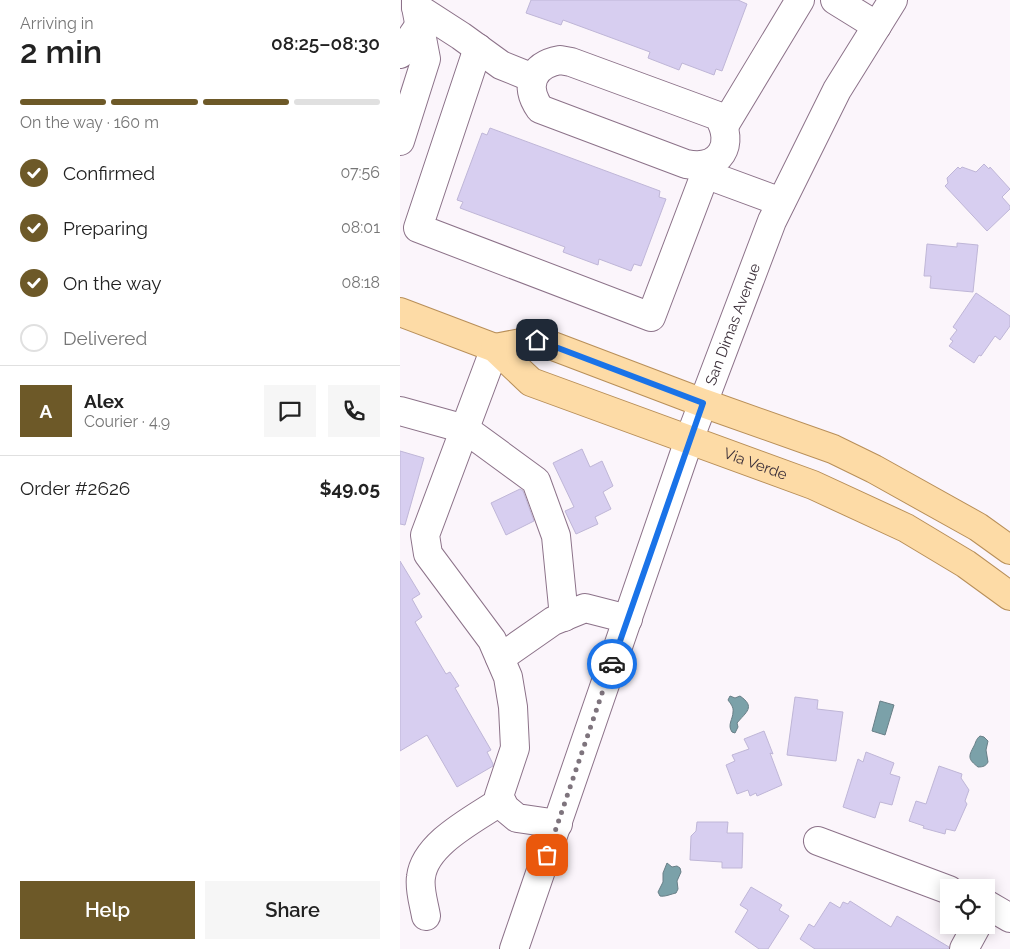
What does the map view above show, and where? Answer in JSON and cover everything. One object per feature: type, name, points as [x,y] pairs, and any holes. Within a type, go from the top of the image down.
[{"type":"main road","name":"Via Verde","points":[[400,312],[495,348],[531,382],[813,485],[906,528],[966,564],[1010,596]]},
{"type":"main road","points":[[495,348],[537,340],[703,403],[833,449],[978,527],[1010,550]]},
{"type":"street","points":[[724,126],[800,0]]},
{"type":"street","points":[[834,0],[877,26]]},
{"type":"street","name":"San Dimas Avenue","points":[[514,949],[689,440],[772,221],[837,90],[893,0]]},
{"type":"street","points":[[413,11],[478,48],[501,65],[533,78]]},
{"type":"street","points":[[400,54],[413,11]]},
{"type":"street","points":[[400,141],[426,59],[413,11]]},
{"type":"street","points":[[478,48],[418,228],[651,317],[707,169],[718,158],[724,148],[726,137],[724,126],[718,116],[571,62],[560,60],[548,62],[539,68],[533,78],[531,89],[533,100],[540,109],[686,164],[707,169],[781,202]]},
{"type":"street","points":[[495,348],[425,535],[428,554],[492,640],[510,684],[515,748],[499,796],[505,808],[516,818],[558,824]]},
{"type":"street","points":[[400,411],[465,429],[536,481],[556,536],[564,617]]},
{"type":"street","points":[[500,658],[553,621],[585,608],[628,619]]},
{"type":"street","points":[[426,916],[420,878],[426,858],[441,842],[502,801]]},
{"type":"street","points":[[818,841],[940,887]]},
{"type":"street","points":[[964,949],[975,934]]},
{"type":"water","points":[[730,696],[735,698],[740,696],[748,703],[748,710],[737,723],[738,727],[735,733],[732,732],[730,727],[733,710],[728,700]]},
{"type":"water","points":[[880,701],[894,705],[885,735],[872,731]]},
{"type":"water","points":[[980,736],[988,741],[986,750],[988,762],[984,766],[978,767],[972,762],[970,755]]},
{"type":"water","points":[[667,863],[672,867],[677,866],[680,868],[681,872],[677,881],[678,889],[676,893],[660,896],[658,892],[663,882],[663,873]]},
{"type":"building","points":[[531,0],[738,0],[747,4],[722,71],[716,69],[714,75],[682,63],[679,70],[648,58],[650,52],[563,20],[561,25],[526,13]]},
{"type":"building","points":[[490,128],[660,191],[659,197],[666,199],[641,266],[634,264],[631,271],[599,259],[598,265],[563,252],[565,247],[460,208],[463,202],[457,200],[482,133],[487,135]]},
{"type":"building","points":[[984,164],[989,169],[990,167],[1010,189],[1002,197],[1010,206],[1010,209],[987,231],[945,186],[948,183],[947,178],[958,167],[976,172]]},
{"type":"building","points":[[957,243],[978,245],[973,292],[930,288],[931,276],[924,276],[927,244],[957,247]]},
{"type":"building","points":[[976,293],[1010,316],[1010,326],[1000,340],[995,336],[974,363],[949,346],[953,341],[950,339],[957,330],[953,327]]},
{"type":"building","points":[[582,449],[590,467],[602,461],[613,486],[603,492],[611,509],[595,517],[598,524],[576,534],[565,511],[574,507],[553,463]]},
{"type":"building","points":[[400,451],[424,458],[405,525],[400,524]]},
{"type":"building","points":[[520,489],[523,491],[534,521],[506,535],[491,503]]},
{"type":"building","points":[[400,561],[420,594],[412,599],[422,617],[415,622],[446,674],[450,672],[459,686],[455,688],[491,750],[487,752],[493,766],[457,787],[427,735],[400,751]]},
{"type":"building","points":[[795,697],[818,700],[817,709],[843,712],[836,761],[787,755]]},
{"type":"building","points":[[764,731],[782,785],[757,796],[756,793],[750,796],[748,790],[737,794],[726,765],[735,761],[732,755],[749,749],[744,739]]},
{"type":"building","points":[[866,752],[894,763],[890,774],[900,777],[892,805],[880,802],[875,818],[843,807],[858,759],[863,762]]},
{"type":"building","points":[[939,766],[962,774],[961,778],[969,790],[965,801],[967,804],[955,831],[946,829],[945,834],[923,828],[924,826],[909,821],[916,801],[926,804]]},
{"type":"building","points":[[697,822],[728,822],[727,833],[743,833],[742,868],[722,868],[722,862],[690,860],[691,836],[696,831]]},
{"type":"building","points":[[751,887],[782,905],[779,910],[789,916],[768,949],[759,949],[735,932],[748,910],[740,905]]},
{"type":"building","points":[[850,901],[891,927],[897,916],[949,947],[948,949],[815,949],[800,939],[809,924],[814,927],[830,902],[840,908],[843,902],[848,904]]},
{"type":"way so far","points":[[547,855],[612,664]]},
{"type":"route","points":[[537,340],[703,403],[612,664]]}]
